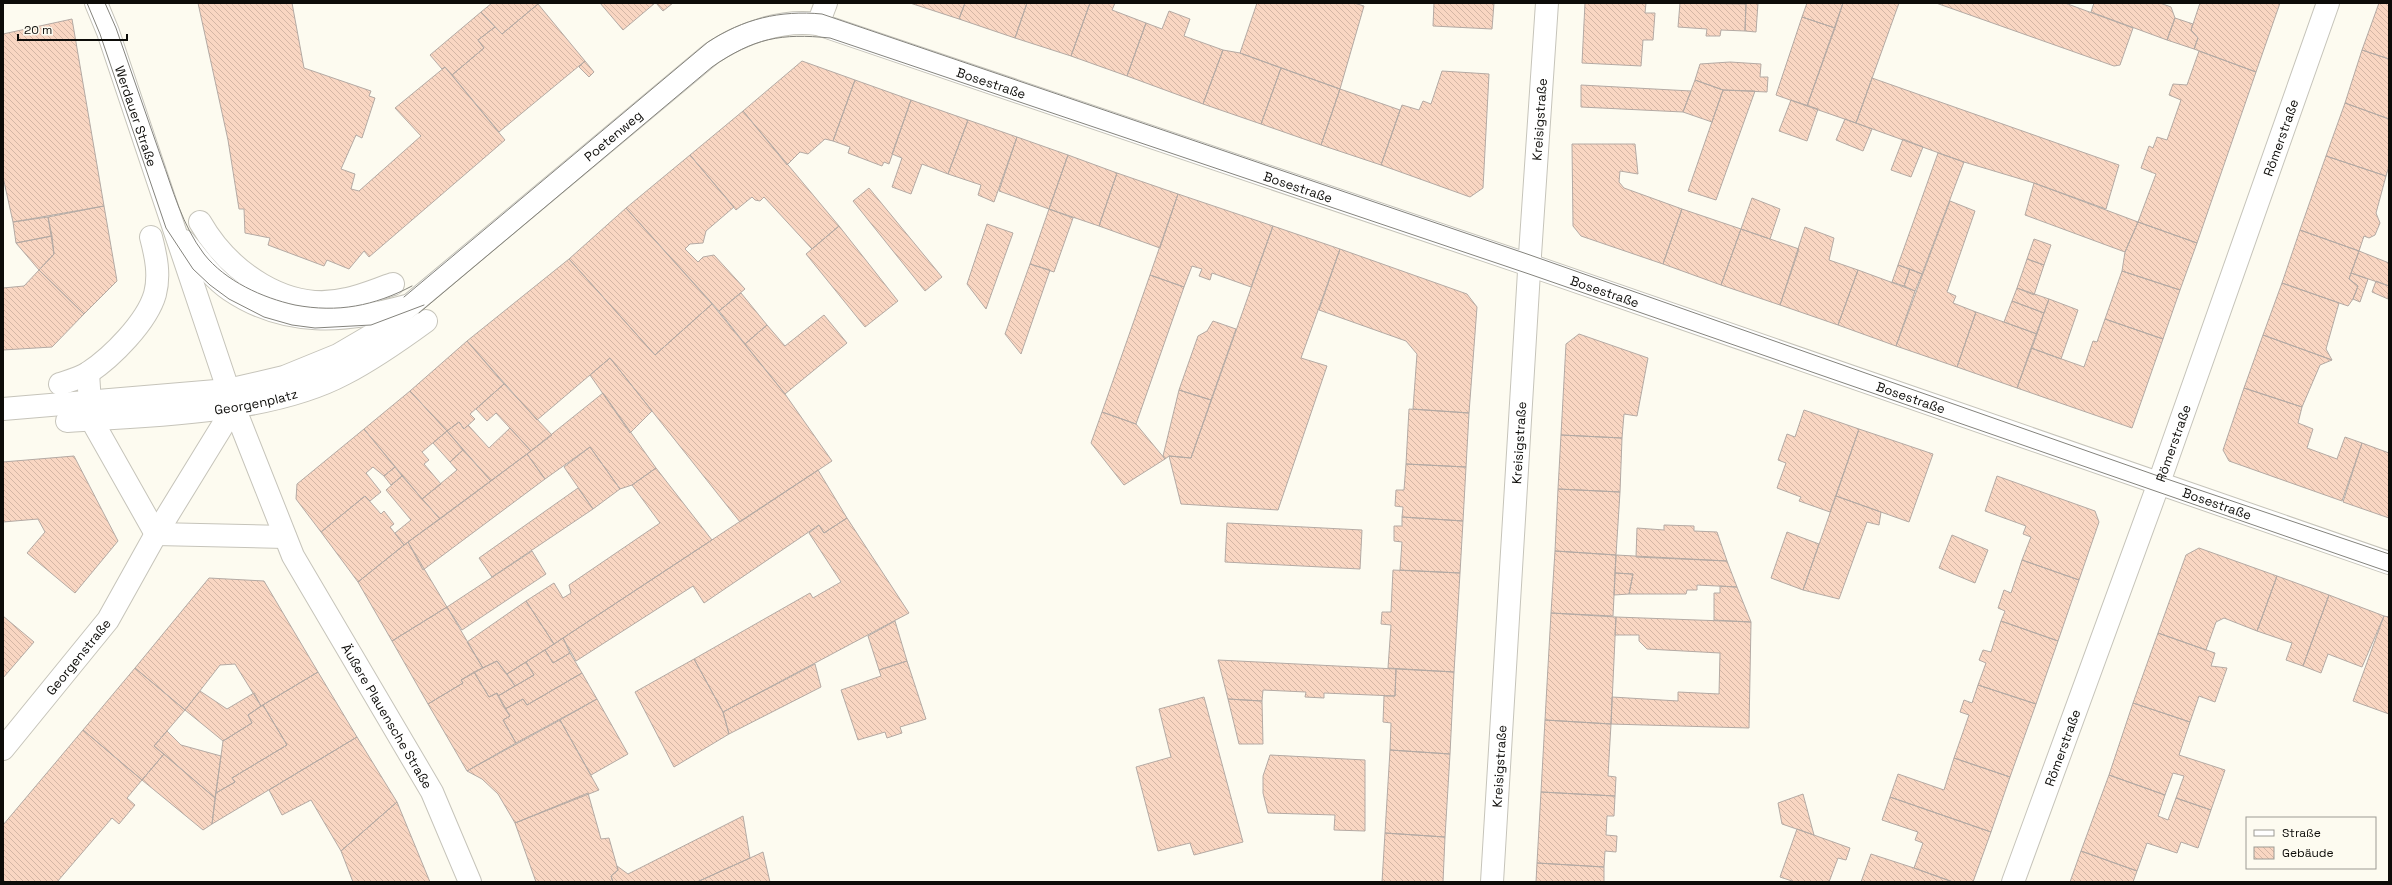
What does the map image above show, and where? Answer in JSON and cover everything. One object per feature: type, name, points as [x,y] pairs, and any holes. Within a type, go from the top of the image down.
[{"type":"street","name":"Werdauer Straße","points":[[96,3],[108,32],[231,398]]},
{"type":"street","points":[[818,24],[826,3]]},
{"type":"street","name":"Kreisigstraße","points":[[1492,882],[1529,265],[1548,3]]},
{"type":"street","name":"Römerstraße","points":[[2013,882],[2159,483],[2328,3]]},
{"type":"street","name":"Poetenweg","points":[[231,398],[338,356],[379,331],[712,53],[731,41],[763,29],[792,23],[818,24]]},
{"type":"street","name":"Bosestraße","points":[[818,24],[1529,265],[2389,563]]},
{"type":"street","points":[[200,222],[210,239],[237,267],[268,290],[314,302],[346,300],[393,284]]},
{"type":"street","points":[[175,230],[202,263],[229,289],[263,308],[294,316],[331,320],[386,311],[411,304]]},
{"type":"street","points":[[63,403],[88,373],[119,346],[140,324],[155,295],[158,262],[151,237]]},
{"type":"street","name":"Georgenplatz","points":[[231,398],[288,395],[343,375],[391,346],[426,321]]},
{"type":"street","points":[[88,373],[90,411],[156,534],[289,547]]},
{"type":"street","points":[[3,409],[63,403],[90,411],[231,398]]},
{"type":"street","name":"Georgenstraße","points":[[3,749],[108,620],[231,398]]},
{"type":"street","name":"Äußere Plauensche Straße","points":[[231,398],[289,547],[432,792],[470,882]]},
{"type":"building","points":[[198,3],[292,3],[304,68],[371,91],[369,96],[375,98],[362,138],[356,135],[341,169],[355,174],[351,189],[359,191],[421,136],[395,108],[445,67],[505,140],[369,257],[364,251],[349,269],[327,260],[324,266],[268,245],[270,238],[245,233],[244,209],[239,209],[228,140]]},
{"type":"building","points":[[492,3],[538,4],[502,34],[481,12]]},
{"type":"building","points":[[600,3],[655,3],[623,30]]},
{"type":"building","points":[[656,3],[673,3],[663,11]]},
{"type":"building","points":[[910,3],[965,3],[959,19]]},
{"type":"building","points":[[965,3],[1027,3],[1015,38],[959,19]]},
{"type":"building","points":[[1027,3],[1090,3],[1071,56],[1015,38]]},
{"type":"building","points":[[1090,3],[1115,3],[1112,10],[1146,23],[1127,76],[1071,56]]},
{"type":"building","points":[[1257,3],[1354,3],[1364,6],[1340,89],[1240,53]]},
{"type":"building","points":[[1434,3],[1494,3],[1492,29],[1433,26]]},
{"type":"building","points":[[1585,3],[1646,3],[1645,13],[1655,13],[1653,40],[1643,40],[1641,66],[1582,63]]},
{"type":"building","points":[[1680,3],[1746,4],[1745,31],[1721,30],[1720,36],[1706,36],[1707,29],[1678,27]]},
{"type":"building","points":[[1746,3],[1758,3],[1756,32],[1745,31]]},
{"type":"building","points":[[1807,3],[1843,3],[1835,28],[1802,17]]},
{"type":"building","points":[[1843,3],[1899,3],[1856,123],[1807,106]]},
{"type":"building","points":[[1936,3],[2065,3],[2133,28],[2120,65],[2114,66]]},
{"type":"building","points":[[2094,3],[2160,3],[2171,7],[2175,18],[2167,40],[2091,12]]},
{"type":"building","points":[[2200,3],[2280,3],[2256,72],[2194,49],[2198,38],[2191,30]]},
{"type":"building","points":[[2379,3],[2389,3],[2389,59],[2362,50]]},
{"type":"building","points":[[538,4],[585,61],[499,132],[452,75],[484,48],[478,40],[495,27],[502,34]]},
{"type":"building","points":[[1169,11],[1190,19],[1184,36],[1223,50],[1203,104],[1127,76],[1146,23],[1162,29]]},
{"type":"building","points":[[481,12],[495,27],[478,40],[484,48],[452,75],[445,67],[442,69],[430,55]]},
{"type":"building","points":[[1802,17],[1835,28],[1807,106],[1776,95]]},
{"type":"building","points":[[2175,18],[2193,24],[2191,30],[2198,38],[2194,49],[2167,40]]},
{"type":"building","points":[[72,19],[104,206],[13,222],[3,177],[3,34]]},
{"type":"building","points":[[1223,50],[1240,53],[1281,68],[1261,124],[1203,104]]},
{"type":"building","points":[[2362,50],[2389,59],[2389,119],[2345,103]]},
{"type":"building","points":[[2199,51],[2256,72],[2197,243],[2138,222],[2156,174],[2141,168],[2149,146],[2153,148],[2157,137],[2167,140],[2181,100],[2169,95],[2173,84],[2187,85]]},
{"type":"building","points":[[585,61],[594,72],[589,77],[579,67]]},
{"type":"building","points":[[802,61],[855,80],[833,141],[825,139],[808,154],[800,152],[787,165],[743,111]]},
{"type":"building","points":[[1730,62],[1761,64],[1760,77],[1768,77],[1767,92],[1723,90],[1695,80],[1700,64]]},
{"type":"building","points":[[1281,68],[1340,89],[1321,145],[1261,124]]},
{"type":"building","points":[[1442,71],[1489,74],[1483,188],[1470,197],[1381,165],[1402,105],[1419,110],[1423,101],[1431,104]]},
{"type":"building","points":[[1872,78],[2119,165],[2106,209],[2034,183],[1964,162],[1856,123]]},
{"type":"building","points":[[855,80],[911,100],[889,164],[884,162],[882,166],[848,153],[850,147],[833,141]]},
{"type":"building","points":[[1695,80],[1723,90],[1712,122],[1683,112]]},
{"type":"building","points":[[1581,85],[1691,91],[1683,112],[1581,107]]},
{"type":"building","points":[[1340,89],[1400,110],[1381,165],[1321,145]]},
{"type":"building","points":[[1723,90],[1755,91],[1716,200],[1688,191]]},
{"type":"building","points":[[911,100],[968,120],[948,174],[922,164],[911,194],[892,187],[902,158],[892,154]]},
{"type":"building","points":[[1791,100],[1818,109],[1807,141],[1779,131]]},
{"type":"building","points":[[2345,103],[2389,119],[2389,166],[2386,176],[2326,156]]},
{"type":"building","points":[[743,111],[839,226],[812,249],[764,197],[760,201],[755,200],[752,197],[736,210],[690,155]]},
{"type":"building","points":[[1845,119],[1872,129],[1863,151],[1836,140]]},
{"type":"building","points":[[968,120],[1017,137],[994,202],[978,195],[981,185],[948,174]]},
{"type":"building","points":[[1017,137],[1068,155],[1049,209],[999,191]]},
{"type":"building","points":[[1903,139],[1923,147],[1911,177],[1891,170]]},
{"type":"building","points":[[1572,144],[1635,144],[1638,174],[1620,171],[1619,182],[1624,188],[1682,209],[1663,264],[1581,236],[1573,226]]},
{"type":"building","points":[[1938,153],[1964,162],[1922,274],[1898,265]]},
{"type":"building","points":[[690,155],[734,207],[706,231],[703,243],[690,244],[685,249],[698,262],[703,257],[714,255],[745,289],[719,311],[626,208]]},
{"type":"building","points":[[1068,155],[1117,173],[1099,226],[1049,209]]},
{"type":"building","points":[[2326,156],[2386,176],[2376,213],[2380,223],[2375,235],[2369,238],[2364,236],[2359,251],[2300,230]]},
{"type":"building","points":[[1117,173],[1178,194],[1160,248],[1099,226]]},
{"type":"building","points":[[2034,183],[2138,222],[2125,252],[2025,215]]},
{"type":"building","points":[[869,188],[942,277],[925,291],[853,201]]},
{"type":"building","points":[[1178,194],[1273,226],[1251,287],[1212,273],[1210,280],[1199,276],[1202,269],[1192,266],[1184,287],[1150,275]]},
{"type":"building","points":[[1752,198],[1780,209],[1770,239],[1741,229]]},
{"type":"building","points":[[1950,201],[1975,211],[1947,292],[1956,296],[1953,303],[1976,312],[1957,367],[1896,346]]},
{"type":"building","points":[[104,206],[117,281],[84,314],[39,270],[54,254],[48,217]]},
{"type":"building","points":[[626,208],[712,304],[655,355],[569,259]]},
{"type":"building","points":[[1049,209],[1073,218],[1054,272],[1030,264]]},
{"type":"building","points":[[1682,209],[1741,229],[1721,285],[1663,264]]},
{"type":"building","points":[[48,217],[52,236],[16,243],[13,222]]},
{"type":"building","points":[[2138,222],[2197,243],[2180,290],[2122,271],[2125,252]]},
{"type":"building","points":[[987,224],[1013,233],[986,309],[967,284]]},
{"type":"building","points":[[839,226],[898,301],[865,327],[806,254]]},
{"type":"building","points":[[1273,226],[1340,249],[1301,358],[1327,366],[1278,510],[1181,504],[1169,456],[1191,458]]},
{"type":"building","points":[[1805,227],[1834,238],[1829,260],[1858,270],[1838,325],[1780,305]]},
{"type":"building","points":[[1741,229],[1799,249],[1780,305],[1721,285]]},
{"type":"building","points":[[2300,230],[2359,251],[2349,279],[2358,286],[2353,299],[2348,306],[2282,283]]},
{"type":"building","points":[[52,236],[54,254],[39,270],[16,243]]},
{"type":"building","points":[[2034,239],[2051,245],[2044,265],[2027,259]]},
{"type":"building","points":[[1340,249],[1467,294],[1477,307],[1469,413],[1413,409],[1417,354],[1406,341],[1319,310]]},
{"type":"building","points":[[2359,251],[2389,263],[2389,286],[2351,273]]},
{"type":"building","points":[[569,259],[655,355],[712,304],[785,394],[832,461],[740,522],[610,358],[537,420],[467,341]]},
{"type":"building","points":[[2027,259],[2044,265],[2034,295],[2017,288]]},
{"type":"building","points":[[1030,264],[1050,270],[1021,354],[1005,334]]},
{"type":"building","points":[[1898,265],[1910,269],[1904,286],[1892,282]]},
{"type":"building","points":[[1910,269],[1922,274],[1915,291],[1904,286]]},
{"type":"building","points":[[39,270],[84,314],[52,347],[3,350],[3,288],[24,286]]},
{"type":"building","points":[[1858,270],[1915,291],[1896,346],[1838,325]]},
{"type":"building","points":[[2122,271],[2180,290],[2163,339],[2105,319]]},
{"type":"building","points":[[2351,273],[2368,279],[2360,302],[2353,299],[2358,286],[2349,279]]},
{"type":"building","points":[[1150,275],[1184,287],[1136,424],[1102,412]]},
{"type":"building","points":[[2376,281],[2389,286],[2388,299],[2372,292]]},
{"type":"building","points":[[2282,283],[2339,303],[2326,349],[2332,360],[2263,335]]},
{"type":"building","points":[[2017,288],[2049,299],[2044,313],[2012,301]]},
{"type":"building","points":[[741,293],[767,325],[745,344],[719,311]]},
{"type":"building","points":[[2049,299],[2078,310],[2061,359],[2031,348]]},
{"type":"building","points":[[2012,301],[2044,313],[2037,334],[2004,322]]},
{"type":"building","points":[[1976,312],[2037,334],[2017,388],[1957,367]]},
{"type":"building","points":[[824,315],[847,343],[785,394],[745,344],[767,325],[785,346]]},
{"type":"building","points":[[2105,319],[2163,339],[2132,428],[2017,388],[2031,348],[2084,367],[2093,341],[2097,342]]},
{"type":"building","points":[[1213,321],[1236,329],[1211,400],[1179,390],[1198,336],[1207,331]]},
{"type":"building","points":[[1579,334],[1648,358],[1637,416],[1624,414],[1622,438],[1561,435],[1566,344]]},
{"type":"building","points":[[2263,335],[2332,360],[2320,365],[2302,407],[2244,388]]},
{"type":"building","points":[[467,341],[504,384],[470,414],[475,419],[464,429],[459,422],[447,431],[410,391]]},
{"type":"building","points":[[610,358],[652,411],[630,433],[590,375]]},
{"type":"building","points":[[504,384],[552,435],[531,451],[496,413],[487,421],[476,409]]},
{"type":"building","points":[[2244,388],[2302,407],[2298,423],[2313,429],[2307,448],[2337,459],[2345,437],[2362,443],[2342,501],[2229,461],[2223,450]]},
{"type":"building","points":[[1179,390],[1211,400],[1191,458],[1169,456],[1165,459],[1163,456]]},
{"type":"building","points":[[410,391],[447,431],[422,452],[429,460],[424,464],[441,484],[422,499],[364,429]]},
{"type":"building","points":[[603,393],[656,468],[632,485],[620,489],[590,447],[545,479],[527,454]]},
{"type":"building","points":[[1409,409],[1469,413],[1466,467],[1406,464]]},
{"type":"building","points":[[1804,410],[1859,429],[1830,512],[1799,501],[1801,497],[1777,488],[1786,463],[1778,460],[1787,434],[1795,437]]},
{"type":"building","points":[[1102,412],[1136,424],[1165,459],[1124,485],[1091,443]]},
{"type":"building","points":[[459,422],[464,429],[468,425],[489,448],[510,428],[531,451],[491,481],[447,431]]},
{"type":"building","points":[[364,429],[395,467],[384,476],[373,467],[366,473],[381,492],[370,501],[365,496],[321,532],[296,499],[297,484]]},
{"type":"building","points":[[1859,429],[1933,454],[1909,522],[1836,496]]},
{"type":"building","points":[[447,431],[463,450],[450,462],[433,443]]},
{"type":"building","points":[[1561,435],[1622,438],[1620,492],[1558,489]]},
{"type":"building","points":[[2362,443],[2389,453],[2389,518],[2343,502]]},
{"type":"building","points":[[590,447],[620,489],[593,509],[564,467]]},
{"type":"building","points":[[463,450],[491,481],[440,519],[422,499],[457,470],[450,462]]},
{"type":"building","points":[[527,454],[545,479],[423,570],[408,542]]},
{"type":"building","points":[[74,456],[118,541],[75,593],[27,553],[45,532],[38,519],[3,522],[3,462]]},
{"type":"building","points":[[1406,464],[1466,467],[1463,521],[1402,517],[1403,507],[1395,506],[1396,490],[1404,490]]},
{"type":"building","points":[[395,467],[402,476],[391,485],[384,476]]},
{"type":"building","points":[[656,468],[712,540],[554,644],[526,601],[554,583],[563,598],[571,593],[569,585],[660,523],[632,485]]},
{"type":"building","points":[[818,470],[847,518],[824,533],[819,525],[704,603],[693,586],[576,661],[563,638]]},
{"type":"building","points":[[402,476],[440,519],[404,545],[395,533],[411,520],[386,490]]},
{"type":"building","points":[[1997,476],[2095,511],[2099,522],[2079,580],[2022,560],[2031,537],[2023,534],[2026,526],[1985,511]]},
{"type":"building","points":[[578,488],[593,509],[492,577],[479,558]]},
{"type":"building","points":[[1558,489],[1620,492],[1616,555],[1555,551]]},
{"type":"building","points":[[365,496],[381,514],[384,511],[394,524],[390,527],[404,545],[358,582],[321,532]]},
{"type":"building","points":[[1836,496],[1881,512],[1879,525],[1867,522],[1839,599],[1803,590]]},
{"type":"building","points":[[1402,517],[1463,521],[1460,573],[1400,570],[1402,542],[1394,541],[1394,526],[1402,526]]},
{"type":"building","points":[[847,518],[909,613],[723,712],[694,659],[810,593],[813,598],[841,582],[809,533],[819,525],[824,533]]},
{"type":"building","points":[[1227,523],[1362,530],[1360,569],[1225,562]]},
{"type":"building","points":[[1664,525],[1694,526],[1694,531],[1717,532],[1727,561],[1636,557],[1637,528],[1664,530]]},
{"type":"building","points":[[1787,532],[1819,544],[1803,590],[1771,578]]},
{"type":"building","points":[[1952,535],[1988,550],[1975,583],[1939,568]]},
{"type":"building","points":[[408,542],[447,607],[392,641],[358,582]]},
{"type":"building","points":[[2199,548],[2277,576],[2257,631],[2224,618],[2216,622],[2206,650],[2158,633],[2186,555]]},
{"type":"building","points":[[532,551],[546,574],[462,630],[447,607]]},
{"type":"building","points":[[1555,551],[1616,555],[1613,616],[1551,613]]},
{"type":"building","points":[[1616,555],[1727,561],[1737,587],[1697,585],[1697,590],[1687,590],[1686,594],[1629,594],[1633,574],[1615,573]]},
{"type":"building","points":[[2022,560],[2079,580],[2058,641],[2001,621],[2005,611],[1998,608],[2004,590],[2011,593]]},
{"type":"building","points":[[1393,570],[1460,573],[1454,672],[1388,668],[1391,625],[1381,624],[1382,612],[1391,612]]},
{"type":"building","points":[[1615,573],[1633,574],[1629,594],[1614,595]]},
{"type":"building","points":[[2277,576],[2329,595],[2303,666],[2286,660],[2292,643],[2257,631]]},
{"type":"building","points":[[209,578],[264,581],[318,672],[261,706],[235,664],[220,665],[185,710],[135,668]]},
{"type":"building","points":[[1720,586],[1737,587],[1751,622],[1714,620],[1714,593],[1720,593]]},
{"type":"building","points":[[2329,595],[2384,616],[2362,667],[2328,654],[2321,673],[2303,666]]},
{"type":"building","points":[[526,601],[554,644],[507,674],[497,661],[483,668],[467,642]]},
{"type":"building","points":[[447,607],[483,668],[461,680],[463,683],[428,704],[392,641]]},
{"type":"building","points":[[1551,613],[1616,617],[1611,724],[1545,720]]},
{"type":"building","points":[[3,616],[34,642],[3,678]]},
{"type":"building","points":[[2384,616],[2389,617],[2389,714],[2353,701]]},
{"type":"building","points":[[1616,617],[1751,622],[1749,728],[1611,724],[1612,697],[1678,701],[1678,692],[1719,694],[1720,653],[1647,649],[1639,641],[1639,635],[1615,635]]},
{"type":"building","points":[[895,621],[907,661],[879,670],[868,636]]},
{"type":"building","points":[[2001,621],[2058,641],[2036,704],[1978,685],[1986,663],[1979,660],[1983,650],[1991,652]]},
{"type":"building","points":[[2158,633],[2215,653],[2211,666],[2227,668],[2215,702],[2199,696],[2190,722],[2133,703]]},
{"type":"building","points":[[563,638],[570,653],[553,663],[545,650]]},
{"type":"building","points":[[545,650],[553,663],[570,653],[582,673],[527,705],[523,699],[505,709],[498,696],[534,675],[526,662]]},
{"type":"building","points":[[694,659],[723,712],[729,734],[674,767],[635,692]]},
{"type":"building","points":[[1218,660],[1396,669],[1395,696],[1324,693],[1324,698],[1305,697],[1306,692],[1263,690],[1262,701],[1228,699]]},
{"type":"building","points":[[497,661],[515,686],[498,696],[497,693],[489,697],[474,672]]},
{"type":"building","points":[[907,661],[926,719],[900,727],[902,733],[887,738],[885,732],[858,740],[841,690],[881,676],[879,670]]},
{"type":"building","points":[[526,662],[534,675],[515,686],[507,674]]},
{"type":"building","points":[[815,664],[821,687],[729,734],[723,712]]},
{"type":"building","points":[[135,668],[185,710],[154,746],[164,754],[142,780],[83,730]]},
{"type":"building","points":[[1396,669],[1454,672],[1450,754],[1390,750],[1391,723],[1383,722],[1384,696],[1395,696]]},
{"type":"building","points":[[318,672],[357,737],[212,824],[216,793],[235,782],[232,778],[287,745],[263,705]]},
{"type":"building","points":[[474,672],[489,697],[497,693],[510,716],[503,720],[516,743],[467,771],[428,704],[463,683],[461,680]]},
{"type":"building","points":[[582,673],[597,699],[516,743],[503,720],[510,716],[505,709],[523,699],[527,705]]},
{"type":"building","points":[[1978,685],[2036,704],[2010,777],[1954,758],[1969,715],[1960,712],[1964,700],[1972,703]]},
{"type":"building","points":[[200,691],[227,709],[254,693],[261,706],[248,715],[252,723],[223,741],[185,710]]},
{"type":"building","points":[[1204,697],[1243,842],[1194,855],[1190,843],[1158,851],[1136,767],[1171,757],[1159,709]]},
{"type":"building","points":[[597,699],[628,754],[591,775],[560,720]]},
{"type":"building","points":[[1228,699],[1262,701],[1263,744],[1239,744]]},
{"type":"building","points":[[2133,703],[2190,722],[2179,755],[2225,770],[2211,810],[2176,798],[2184,776],[2173,773],[2165,795],[2109,775]]},
{"type":"building","points":[[263,705],[287,745],[232,778],[235,782],[216,793],[223,741],[252,723],[248,715]]},
{"type":"building","points":[[560,720],[599,790],[515,823],[498,794],[482,779],[467,771]]},
{"type":"building","points":[[1545,720],[1611,724],[1608,776],[1616,777],[1615,796],[1541,792]]},
{"type":"building","points":[[83,730],[142,780],[127,798],[135,805],[119,824],[112,818],[57,882],[3,882],[3,825]]},
{"type":"building","points":[[167,731],[181,745],[221,756],[215,798],[154,746]]},
{"type":"building","points":[[357,737],[397,802],[341,851],[311,800],[282,815],[269,790]]},
{"type":"building","points":[[1390,750],[1450,754],[1445,837],[1385,833]]},
{"type":"building","points":[[164,754],[215,798],[212,824],[203,830],[142,780]]},
{"type":"building","points":[[1270,755],[1365,760],[1365,831],[1334,830],[1335,815],[1268,813],[1263,793],[1263,776]]},
{"type":"building","points":[[1954,758],[2010,777],[1991,832],[1890,797],[1898,774],[1944,790]]},
{"type":"building","points":[[2109,775],[2165,795],[2158,816],[2168,820],[2176,798],[2211,810],[2198,848],[2181,842],[2177,853],[2147,843],[2137,871],[2081,851]]},
{"type":"building","points":[[1541,792],[1615,796],[1614,816],[1607,816],[1606,835],[1617,836],[1616,852],[1605,851],[1604,867],[1537,863]]},
{"type":"building","points":[[588,793],[601,839],[609,838],[618,870],[611,876],[613,882],[536,882],[515,823]]},
{"type":"building","points":[[1803,794],[1814,835],[1782,824],[1778,803]]},
{"type":"building","points":[[1890,797],[1991,832],[1973,882],[1953,882],[1914,868],[1923,843],[1915,840],[1918,832],[1882,820]]},
{"type":"building","points":[[397,802],[430,882],[353,882],[341,851]]},
{"type":"building","points":[[743,816],[750,858],[697,882],[613,882],[611,876],[618,870],[617,866],[628,874]]},
{"type":"building","points":[[1797,829],[1850,848],[1846,860],[1838,858],[1829,882],[1795,882],[1780,877]]},
{"type":"building","points":[[1385,833],[1445,837],[1443,882],[1382,882]]},
{"type":"building","points":[[2081,851],[2137,871],[2133,882],[2070,882]]},
{"type":"building","points":[[763,852],[770,882],[697,882],[750,858]]},
{"type":"building","points":[[1871,854],[1914,868],[1953,882],[1861,882]]},
{"type":"building","points":[[1537,863],[1604,867],[1604,882],[1536,882]]},
{"type":"tram line","points":[[87,3],[100,34],[166,228],[193,269],[210,285],[229,299],[264,317],[292,325],[315,328],[371,325],[424,305]]},
{"type":"tram line","points":[[105,3],[116,28],[179,207],[196,243],[213,264],[234,280],[258,293],[283,302],[311,307],[341,308],[370,303],[384,299],[412,286]]},
{"type":"tram line","points":[[404,297],[708,42],[735,27],[762,18],[791,13],[822,14],[1530,255],[2161,477],[2389,554]]},
{"type":"tram line","points":[[419,313],[712,67],[741,50],[768,40],[797,36],[830,38],[1529,274],[2389,572]]}]
